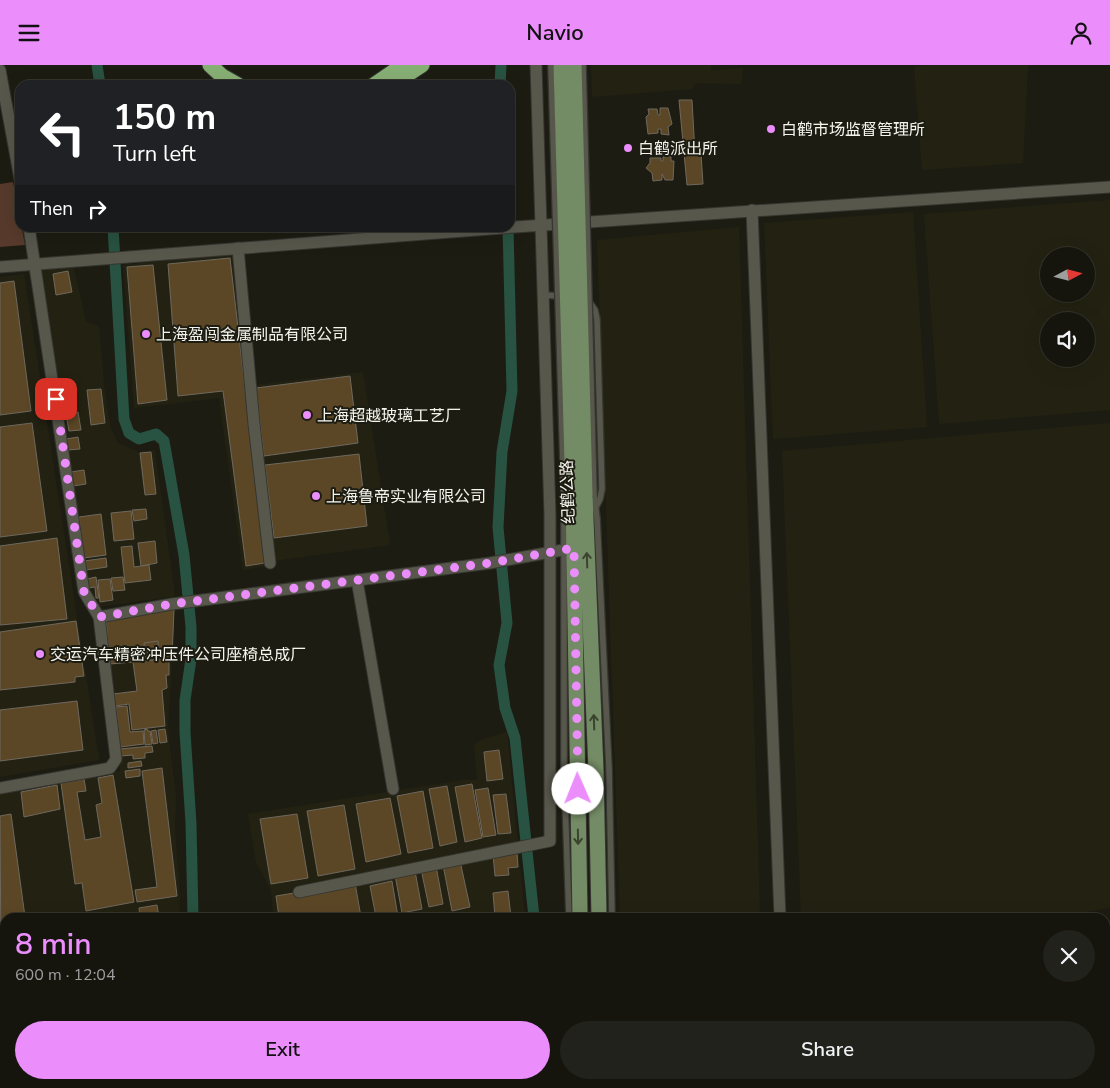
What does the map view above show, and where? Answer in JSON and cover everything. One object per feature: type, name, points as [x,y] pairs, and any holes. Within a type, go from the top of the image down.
[{"type":"highway","points":[[198,65],[216,80]]},
{"type":"highway","points":[[210,65],[229,80]]},
{"type":"highway","points":[[381,80],[403,65]]},
{"type":"highway","points":[[400,80],[422,65]]},
{"type":"main road","name":"纪鹤公路","points":[[561,65],[579,496],[603,770],[599,913]]},
{"type":"main road","name":"纪鹤公路","points":[[574,65],[579,496],[570,549],[570,770],[580,913]]},
{"type":"street","points":[[299,892],[550,841],[550,552],[536,65]]},
{"type":"street","points":[[0,70],[15,152]]},
{"type":"street","points":[[515,227],[1110,187]]},
{"type":"street","points":[[752,210],[780,913]]},
{"type":"street","points":[[0,788],[110,768],[116,759],[99,617],[84,592],[30,232]]},
{"type":"street","points":[[0,267],[459,232]]},
{"type":"street","points":[[238,248],[254,424],[270,563]]},
{"type":"street","points":[[99,617],[172,604],[514,560],[570,549]]},
{"type":"street","points":[[357,580],[393,789]]},
{"type":"lane","points":[[551,65],[579,496]]},
{"type":"lane","points":[[579,496],[583,65]]},
{"type":"lane","points":[[542,295],[585,298],[591,302],[597,319],[602,489],[596,507],[603,770],[612,913]]},
{"type":"lane","points":[[579,496],[596,507]]},
{"type":"lane","points":[[569,913],[570,770]]},
{"type":"shaded area","points":[[591,65],[711,65],[711,71],[743,68],[741,84],[696,83],[692,89],[592,97]]},
{"type":"shaded area","points":[[928,65],[1028,65],[1023,163],[922,170],[914,67]]},
{"type":"shaded area","points":[[13,182],[15,192],[15,232],[23,232],[25,245],[0,247],[0,184]]},
{"type":"shaded area","points":[[1110,200],[1110,410],[939,424],[924,214]]},
{"type":"shaded area","points":[[913,212],[927,427],[773,439],[764,223]]},
{"type":"shaded area","points":[[739,227],[760,913],[620,913],[597,240]]},
{"type":"shaded area","points":[[233,254],[268,566],[243,570],[219,398],[134,408],[123,265]]},
{"type":"shaded area","points":[[73,264],[86,322],[99,326],[104,385],[111,429],[118,443],[138,452],[155,450],[175,596],[98,607],[87,588],[39,269]]},
{"type":"shaded area","points":[[24,274],[99,760],[0,777],[0,277]]},
{"type":"shaded area","points":[[363,372],[390,545],[273,561],[253,385]]},
{"type":"shaded area","points":[[1110,423],[1110,908],[1078,913],[801,913],[782,451]]},
{"type":"shaded area","points":[[175,607],[168,729],[176,797],[175,828],[179,913],[0,913],[0,794],[120,771],[103,619]]},
{"type":"shaded area","points":[[507,732],[525,913],[273,913],[271,890],[256,862],[248,814],[463,780],[477,780],[474,747],[477,742]]},
{"type":"building","points":[[679,100],[692,100],[695,154],[701,154],[703,184],[687,185]]},
{"type":"building","points":[[660,108],[668,108],[672,124],[668,127],[669,135],[661,134],[661,129],[658,129],[658,133],[648,134],[646,117],[649,114],[648,109],[657,109],[658,115],[660,115]]},
{"type":"building","points":[[671,156],[671,161],[674,161],[673,180],[665,180],[662,174],[662,180],[653,181],[652,173],[646,168],[650,163],[650,158],[661,158],[661,161],[663,161],[663,157]]},
{"type":"building","points":[[230,258],[265,563],[246,566],[223,391],[178,396],[168,264]]},
{"type":"building","name":"上海盈闯金属制品有限公司","points":[[153,265],[167,400],[138,404],[127,267]]},
{"type":"building","points":[[68,271],[72,292],[56,295],[53,274]]},
{"type":"building","points":[[14,281],[31,411],[0,415],[0,283]]},
{"type":"building","name":"上海超越玻璃工艺厂","points":[[350,376],[358,443],[264,456],[256,388]]},
{"type":"building","points":[[101,389],[105,423],[91,425],[87,390]]},
{"type":"building","points":[[78,412],[81,430],[69,431],[66,414]]},
{"type":"building","points":[[32,423],[47,531],[0,537],[0,427]]},
{"type":"building","points":[[78,437],[80,449],[68,450],[66,439]]},
{"type":"building","points":[[151,452],[156,494],[145,495],[140,453]]},
{"type":"building","name":"上海鲁帝实业有限公司","points":[[359,454],[367,526],[274,538],[265,465]]},
{"type":"building","points":[[84,470],[86,484],[73,486],[71,472]]},
{"type":"building","points":[[146,509],[147,519],[134,521],[132,510]]},
{"type":"building","points":[[131,511],[134,539],[114,541],[111,513]]},
{"type":"building","points":[[101,514],[106,555],[84,558],[79,517]]},
{"type":"building","points":[[57,538],[67,619],[0,625],[0,546]]},
{"type":"building","points":[[155,541],[157,563],[141,566],[138,543]]},
{"type":"building","points":[[132,546],[134,567],[149,565],[151,580],[125,583],[121,547]]},
{"type":"building","points":[[106,558],[107,567],[86,570],[84,561]]},
{"type":"building","points":[[96,577],[99,598],[96,598],[95,587],[88,588],[87,579]]},
{"type":"building","points":[[123,577],[125,590],[113,591],[111,578]]},
{"type":"building","points":[[110,579],[113,600],[100,602],[98,580]]},
{"type":"building","points":[[174,609],[172,658],[169,659],[169,675],[166,675],[167,688],[162,690],[165,726],[132,730],[129,704],[115,706],[113,694],[137,691],[133,662],[110,664],[106,620]]},
{"type":"building","name":"交运汽车精密冲压件公司座椅总成厂","points":[[76,621],[84,676],[75,677],[75,682],[0,690],[0,632]]},
{"type":"building","points":[[158,641],[160,659],[146,661],[144,643]]},
{"type":"building","points":[[77,701],[83,750],[0,761],[0,710]]},
{"type":"building","points":[[127,706],[130,732],[143,731],[144,744],[120,747],[116,707]]},
{"type":"building","points":[[165,729],[167,742],[160,743],[158,730]]},
{"type":"building","points":[[144,730],[150,731],[152,744],[145,745]]},
{"type":"building","points":[[156,730],[158,743],[153,744],[151,731]]},
{"type":"building","points":[[152,746],[153,752],[145,753],[145,758],[133,759],[133,755],[121,756],[120,749]]},
{"type":"building","points":[[499,750],[503,779],[487,781],[484,752]]},
{"type":"building","points":[[141,761],[142,766],[128,768],[128,763]]},
{"type":"building","points":[[162,768],[177,896],[137,902],[135,890],[157,887],[142,771]]},
{"type":"building","points":[[140,769],[140,776],[126,778],[125,771]]},
{"type":"building","points":[[113,775],[134,902],[86,911],[82,883],[75,884],[61,783],[84,779],[86,791],[77,792],[85,840],[101,837],[96,805],[102,803],[98,778]]},
{"type":"building","points":[[472,784],[482,838],[465,842],[455,787]]},
{"type":"building","points":[[57,785],[60,809],[24,817],[21,792]]},
{"type":"building","points":[[447,786],[457,842],[440,846],[429,789]]},
{"type":"building","points":[[488,788],[496,835],[483,837],[475,790]]},
{"type":"building","points":[[423,791],[433,848],[408,853],[397,796]]},
{"type":"building","points":[[506,794],[511,833],[498,834],[493,795]]},
{"type":"building","points":[[390,798],[401,854],[366,862],[356,804]]},
{"type":"building","points":[[344,805],[355,869],[318,876],[307,811]]},
{"type":"building","points":[[11,814],[24,913],[1,913],[0,816]]},
{"type":"building","points":[[297,814],[308,878],[271,884],[260,819]]},
{"type":"building","points":[[517,853],[518,867],[508,868],[509,875],[495,876],[493,854]]},
{"type":"building","points":[[460,861],[470,907],[452,911],[443,865]]},
{"type":"building","points":[[436,866],[443,904],[429,907],[421,869]]},
{"type":"building","points":[[415,871],[422,909],[402,913],[395,875]]},
{"type":"building","points":[[392,881],[397,913],[375,913],[370,886]]},
{"type":"building","points":[[355,883],[360,913],[278,913],[276,896]]},
{"type":"building","points":[[508,891],[511,913],[495,913],[493,893]]},
{"type":"building","points":[[157,905],[158,913],[140,913],[139,908]]},
{"type":"waterway","points":[[97,65],[99,80]]},
{"type":"waterway","points":[[500,80],[501,65]]},
{"type":"waterway","points":[[113,232],[124,419],[129,433],[139,439],[156,434],[164,441],[184,555],[191,627],[191,659],[185,700],[185,732],[191,823],[193,913]]},
{"type":"waterway","points":[[508,232],[512,391],[502,452],[498,527],[507,623],[499,665],[505,708],[515,738],[534,913]]},
{"type":"place","name":"白鹤市场监督管理所","points":[[771,129]]},
{"type":"place","name":"白鹤派出所","points":[[628,148]]},
{"type":"place","name":"上海盈闯金属制品有限公司","points":[[146,334]]},
{"type":"place","name":"上海超越玻璃工艺厂","points":[[307,415]]},
{"type":"place","name":"上海鲁帝实业有限公司","points":[[316,496]]},
{"type":"place","name":"交运汽车精密冲压件公司座椅总成厂","points":[[40,654]]},
{"type":"route","points":[[56,399],[84,592],[88,603],[99,617],[172,604],[514,560],[574,548],[578,789]]}]
